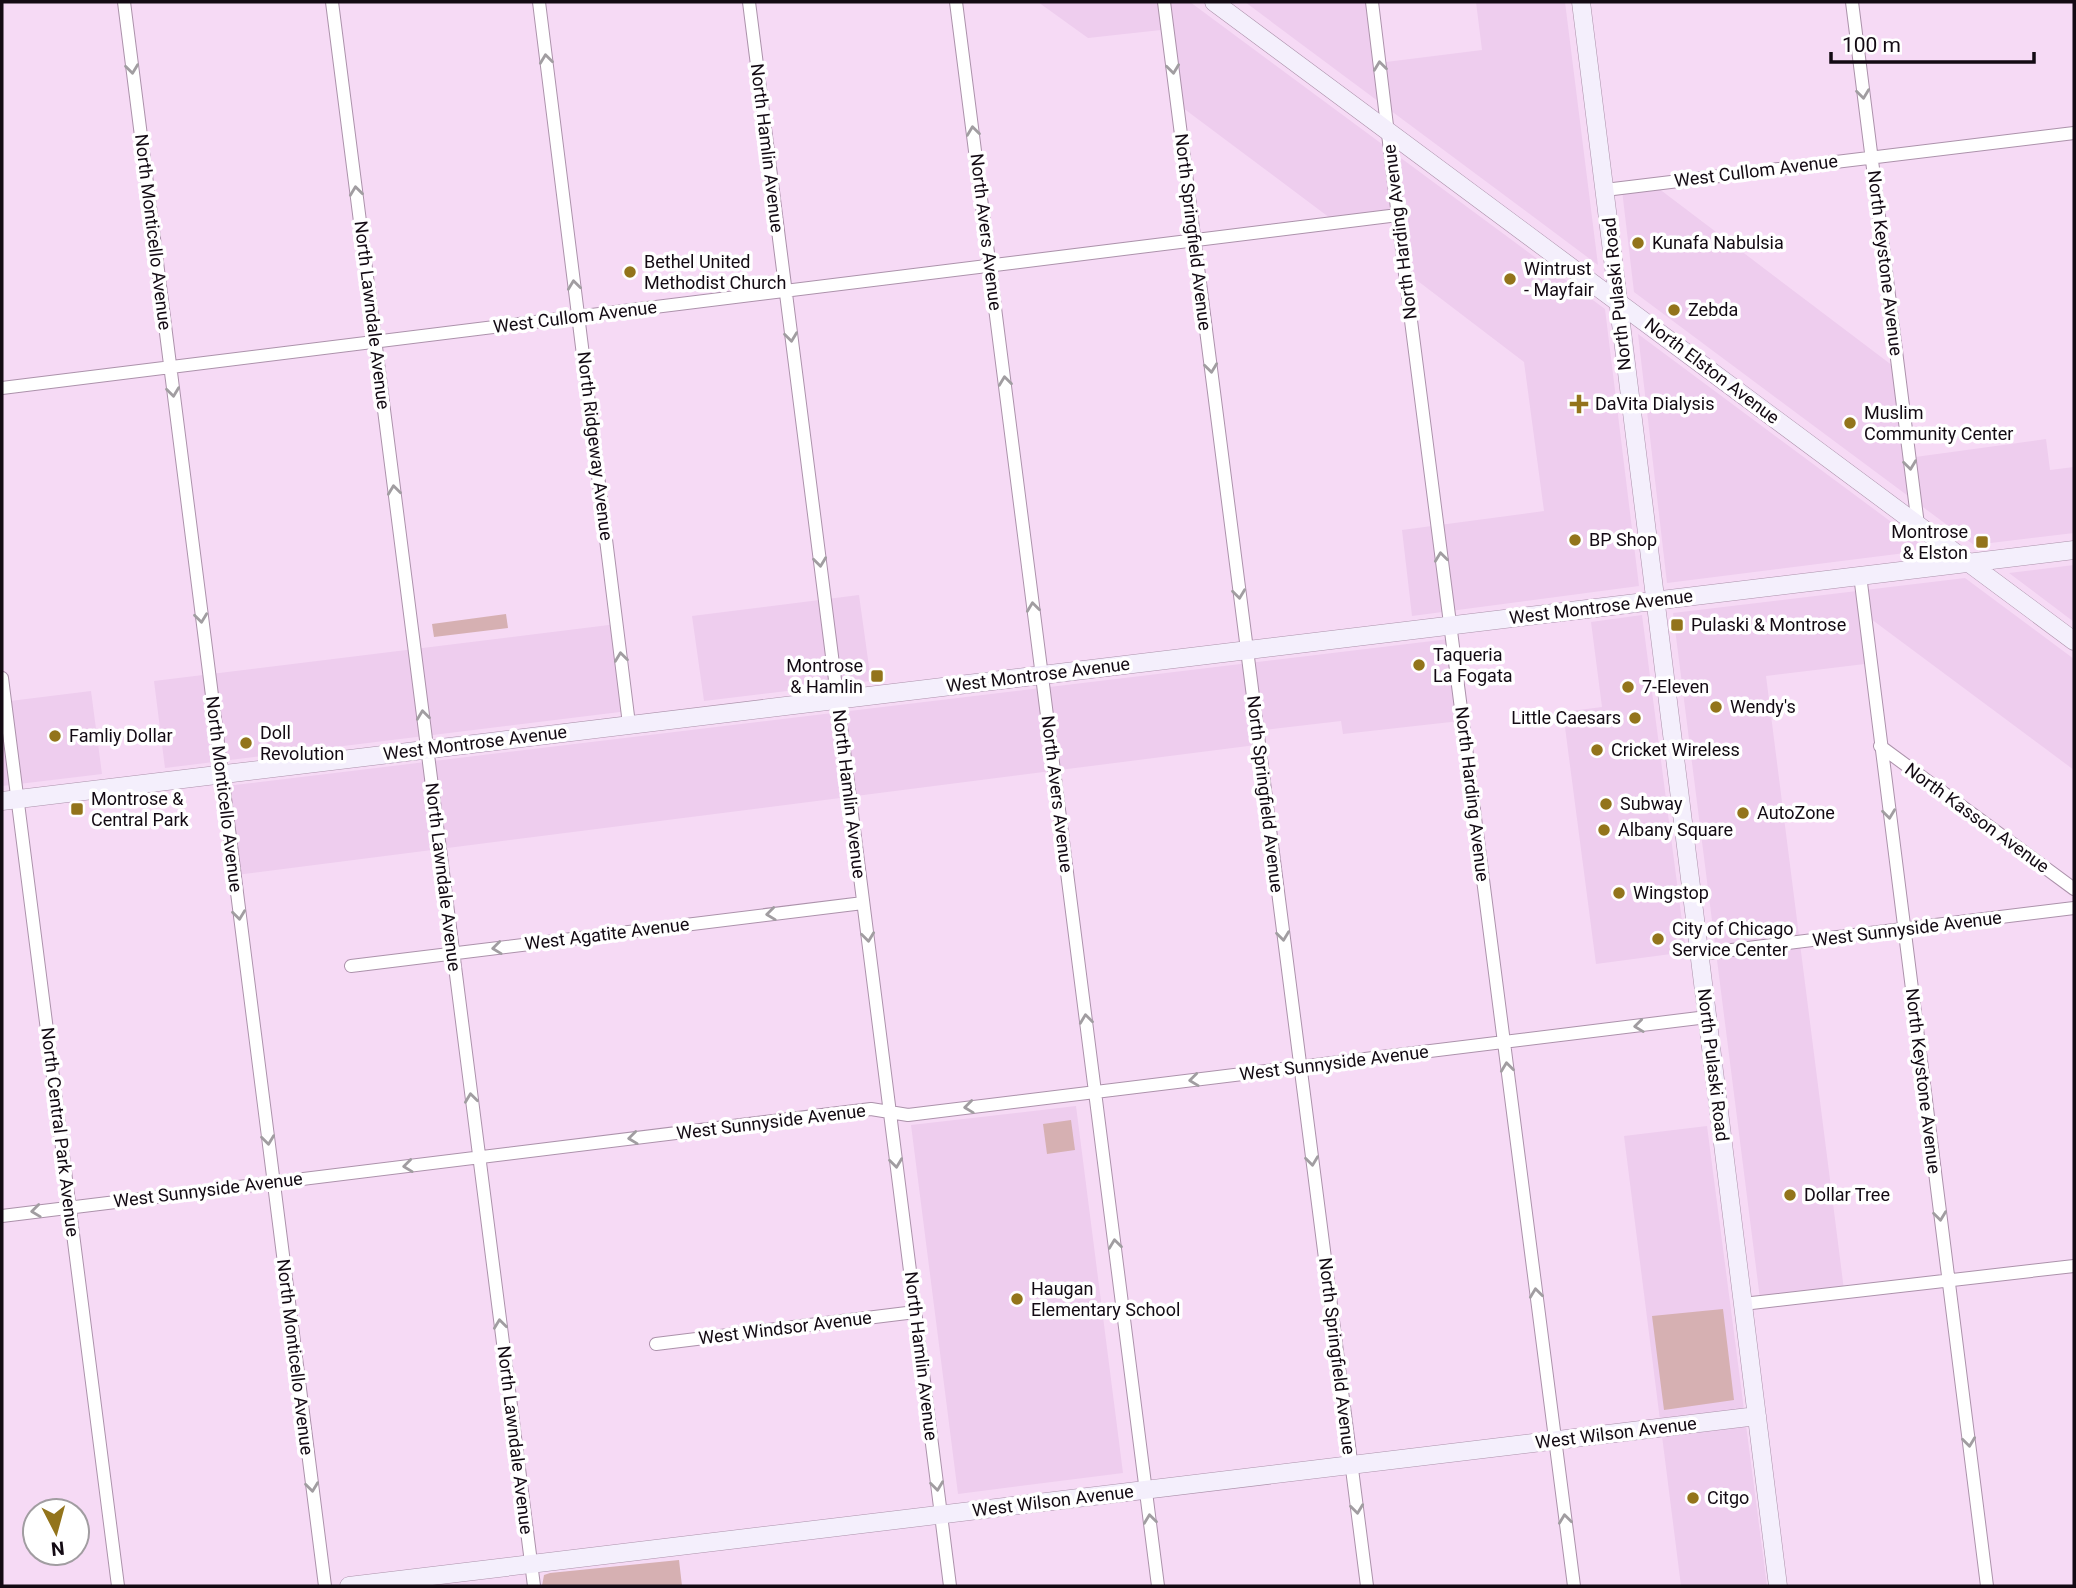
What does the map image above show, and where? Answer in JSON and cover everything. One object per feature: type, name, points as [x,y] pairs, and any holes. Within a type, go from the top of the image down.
[{"type":"main road","name":"North Elston Avenue","points":[[1214,2],[2074,641]]},
{"type":"main road","name":"North Pulaski Road","points":[[1581,2],[1778,1586]]},
{"type":"main road","name":"West Montrose Avenue","points":[[9,800],[2074,550]]},
{"type":"main road","name":"West Wilson Avenue","points":[[349,1586],[1757,1416]]},
{"type":"street","name":"North Monticello Avenue","points":[[124,2],[325,1586]]},
{"type":"street","name":"North Lawndale Avenue","points":[[332,2],[534,1586]]},
{"type":"street","name":"North Ridgeway Avenue","points":[[539,2],[629,724]]},
{"type":"street","name":"North Hamlin Avenue","points":[[749,2],[950,1586]]},
{"type":"street","name":"North Avers Avenue","points":[[956,2],[1158,1586]]},
{"type":"street","name":"North Springfield Avenue","points":[[1164,2],[1367,1586]]},
{"type":"street","name":"North Harding Avenue","points":[[1372,2],[1574,1586]]},
{"type":"street","name":"North Keystone Avenue","points":[[1852,2],[1918,525]]},
{"type":"street","name":"West Cullom Avenue","points":[[1605,190],[2074,133]]},
{"type":"street","name":"West Cullom Avenue","points":[[2,388],[1398,215]]},
{"type":"street","name":"North Keystone Avenue","points":[[1860,575],[1987,1586]]},
{"type":"street","name":"North Central Park Avenue","points":[[2,678],[9,800],[69,1207],[118,1586]]},
{"type":"street","name":"North Kasson Avenue","points":[[1880,746],[2074,889]]},
{"type":"street","name":"West Agatite Avenue","points":[[351,966],[863,903]]},
{"type":"street","name":"West Sunnyside Avenue","points":[[1699,954],[2074,908]]},
{"type":"street","name":"West Sunnyside Avenue","points":[[2,1216],[872,1109],[908,1115],[1707,1017]]},
{"type":"street","points":[[1743,1304],[2074,1266]]},
{"type":"street","name":"West Windsor Avenue","points":[[656,1344],[915,1312]]},
{"type":"shaded area","points":[[1038,2],[1190,2],[1605,309],[1639,586],[1412,616],[1402,530],[1544,511],[1524,362],[1406,272],[1400,214],[1334,221],[1179,105],[1170,29],[1088,38]]},
{"type":"shaded area","points":[[1245,2],[1370,2],[1378,63],[1482,50],[1476,2],[1565,2],[1598,265]]},
{"type":"shaded area","points":[[1654,185],[1897,369],[1908,458],[2046,439],[2050,470],[2074,467],[2074,533],[1974,545],[1634,292],[1622,190]]},
{"type":"shaded area","points":[[1638,334],[1929,550],[1667,583]]},
{"type":"shaded area","points":[[2074,565],[2074,622],[2009,573]]},
{"type":"shaded area","points":[[1965,578],[2074,659],[2074,770],[1867,616],[1873,663],[1766,676],[1844,1290],[1760,1299],[1673,613]]},
{"type":"shaded area","points":[[859,595],[871,681],[704,701],[692,616]]},
{"type":"shaded area","points":[[506,614],[508,628],[434,637],[432,624]]},
{"type":"shaded area","name":"Albany Square","points":[[1642,615],[1686,952],[1596,964],[1563,712],[1602,707],[1591,622]]},
{"type":"shaded area","points":[[617,624],[628,711],[165,768],[154,681]]},
{"type":"shaded area","points":[[1449,639],[1460,721],[1343,734],[1341,721],[1255,731],[1256,745],[236,875],[226,786]]},
{"type":"shaded area","points":[[91,691],[102,774],[2,786],[2,702]]},
{"type":"shaded area","name":"Haugan Elementary School","points":[[1076,1106],[1123,1473],[958,1494],[911,1125]]},
{"type":"shaded area","points":[[1071,1120],[1075,1150],[1047,1154],[1043,1124]]},
{"type":"shaded area","points":[[1707,1126],[1767,1586],[1681,1586],[1624,1136]]},
{"type":"shaded area","points":[[1723,1309],[1734,1400],[1664,1410],[1652,1316]]},
{"type":"shaded area","points":[[679,1560],[682,1586],[542,1586],[544,1575],[550,1573]]},
{"type":"place","name":"Kunafa Nabulsia","points":[[1638,243]]},
{"type":"place","name":"Bethel United Methodist Church","points":[[630,272]]},
{"type":"place","name":"Wintrust - Mayfair","points":[[1510,279]]},
{"type":"place","name":"Zebda","points":[[1674,310]]},
{"type":"place","name":"DaVita Dialysis","points":[[1579,404]]},
{"type":"place","name":"Muslim Community Center","points":[[1850,423]]},
{"type":"place","name":"BP Shop","points":[[1575,540]]},
{"type":"place","name":"Montrose & Elston","points":[[1982,542]]},
{"type":"place","name":"Pulaski & Montrose","points":[[1677,625]]},
{"type":"place","name":"Taqueria La Fogata","points":[[1419,665]]},
{"type":"place","name":"Montrose & Hamlin","points":[[877,676]]},
{"type":"place","name":"7-Eleven","points":[[1628,687]]},
{"type":"place","name":"Wendy's","points":[[1716,707]]},
{"type":"place","name":"Little Caesars","points":[[1635,718]]},
{"type":"place","name":"Famliy Dollar","points":[[55,736]]},
{"type":"place","name":"Doll Revolution","points":[[246,743]]},
{"type":"place","name":"Cricket Wireless","points":[[1597,750]]},
{"type":"place","name":"Subway","points":[[1606,804]]},
{"type":"place","name":"Montrose & Central Park","points":[[77,809]]},
{"type":"place","name":"AutoZone","points":[[1743,813]]},
{"type":"place","name":"Albany Square","points":[[1604,830]]},
{"type":"place","name":"Wingstop","points":[[1619,893]]},
{"type":"place","name":"City of Chicago Service Center","points":[[1658,939]]},
{"type":"place","name":"Dollar Tree","points":[[1790,1195]]},
{"type":"place","name":"Haugan Elementary School","points":[[1017,1299]]},
{"type":"place","name":"Citgo","points":[[1693,1498]]}]
